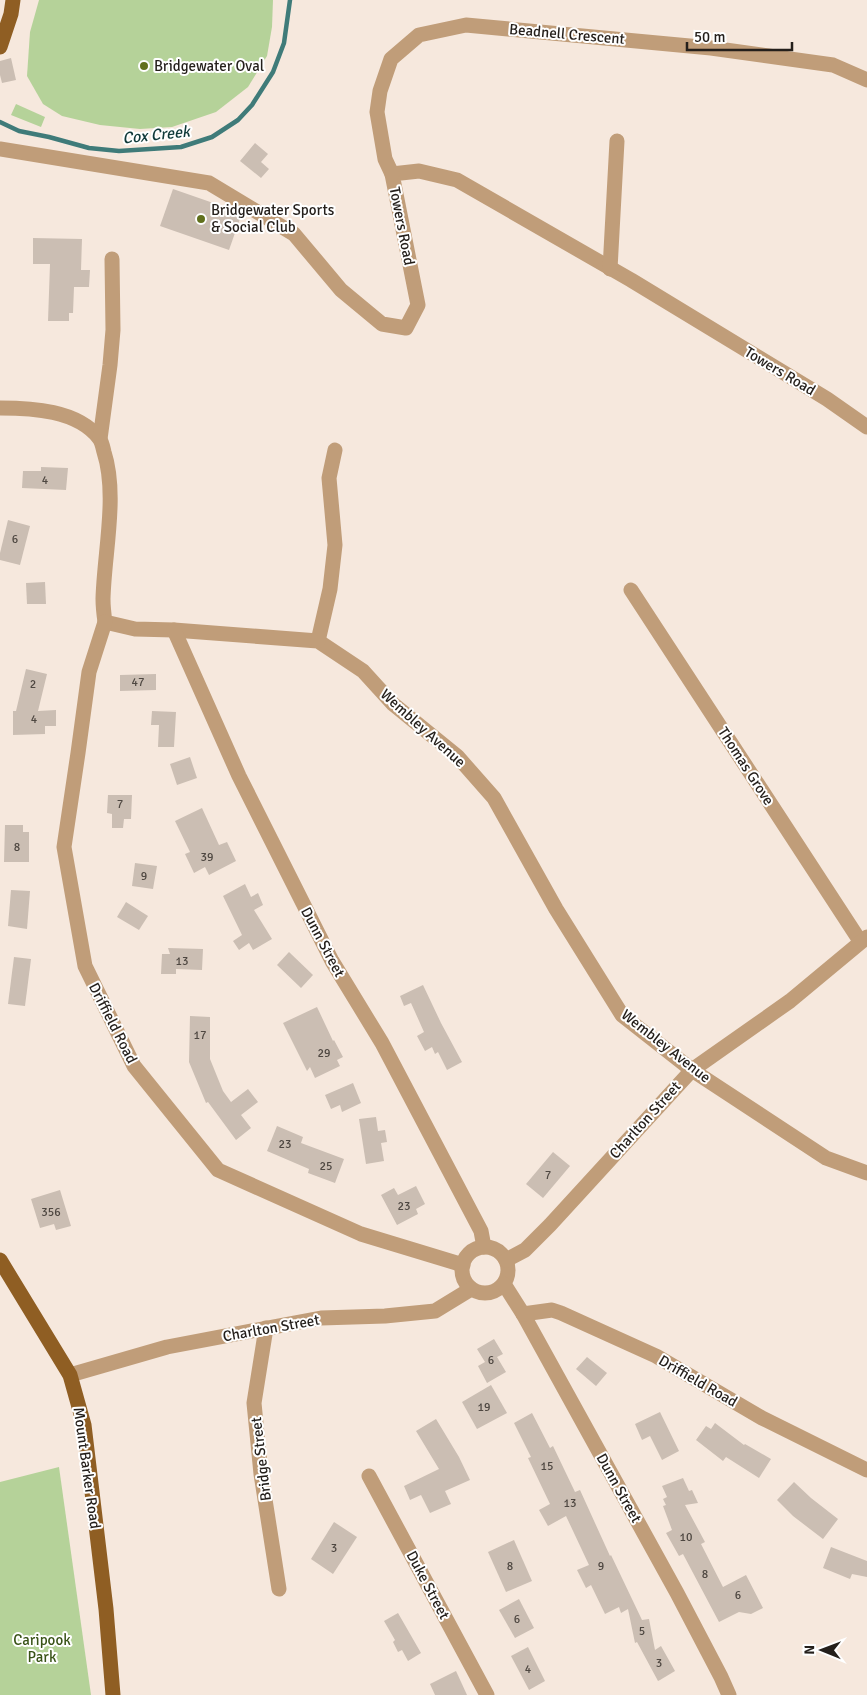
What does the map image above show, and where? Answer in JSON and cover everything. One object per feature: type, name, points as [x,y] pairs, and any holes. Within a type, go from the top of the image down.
[{"type":"main road","points":[[0,46],[8,8]]},
{"type":"main road","name":"Mount Barker Road","points":[[0,1260],[70,1375],[84,1425],[106,1609],[113,1695]]},
{"type":"street","name":"Beadnell Crescent","points":[[392,174],[385,159],[377,112],[380,91],[391,60],[419,35],[466,25],[711,48],[824,63],[834,65],[867,80]]},
{"type":"street","points":[[610,269],[617,141]]},
{"type":"street","name":"Towers Road","points":[[0,149],[209,183],[294,234],[341,290],[382,324],[406,328],[418,305],[392,174],[419,171],[457,180],[827,399],[867,426]]},
{"type":"street","points":[[105,622],[103,601],[110,504],[109,466],[100,439],[113,330],[112,259]]},
{"type":"street","points":[[0,408],[26,408],[63,415],[84,425],[100,439]]},
{"type":"street","points":[[318,641],[330,589],[335,545],[330,478],[335,450]]},
{"type":"street","name":"Thomas Grove","points":[[631,590],[864,939]]},
{"type":"street","name":"Wembley Avenue","points":[[105,622],[135,629],[174,630],[318,641],[363,671],[394,704],[457,756],[494,798],[556,909],[622,1015],[692,1070],[826,1158],[867,1173]]},
{"type":"street","name":"Driffield Road","points":[[105,622],[88,672],[64,847],[85,966],[134,1066],[218,1170],[361,1234],[463,1265]]},
{"type":"street","name":"Dunn Street","points":[[174,630],[239,776],[323,944],[382,1043],[482,1231],[484,1247]]},
{"type":"street","name":"Charlton Street","points":[[506,1260],[525,1250],[550,1225],[692,1070],[790,1000],[864,939]]},
{"type":"street","points":[[484,1247],[497,1250],[506,1260],[508,1272],[504,1284],[497,1290],[488,1294],[479,1293],[471,1289],[465,1282],[462,1274],[463,1265],[470,1252],[484,1247]]},
{"type":"street","name":"Dunn Street","points":[[504,1284],[523,1314],[677,1592],[729,1695]]},
{"type":"street","name":"Charlton Street","points":[[70,1375],[167,1347],[321,1318],[385,1316],[435,1311],[471,1289]]},
{"type":"street","name":"Driffield Road","points":[[523,1314],[552,1310],[656,1356],[762,1418],[867,1470]]},
{"type":"street","name":"Bridge Street","points":[[266,1328],[254,1403],[261,1474],[280,1589]]},
{"type":"street","name":"Duke Street","points":[[368,1476],[487,1695]]},
{"type":"green space","name":"Bridgewater Oval","points":[[39,0],[273,0],[272,27],[267,56],[248,87],[216,112],[172,127],[140,129],[100,125],[62,116],[43,104],[27,76],[30,32]]},
{"type":"green space","points":[[16,104],[45,117],[41,127],[11,115]]},
{"type":"green space","name":"Caripook Park","points":[[59,1467],[91,1695],[0,1695],[0,1482]]},
{"type":"building","points":[[11,58],[16,80],[2,83],[0,61]]},
{"type":"building","points":[[255,143],[268,154],[261,162],[269,169],[261,178],[240,161]]},
{"type":"building","name":"Bridgewater Sports & Social Club","points":[[173,189],[242,213],[229,250],[160,226]]},
{"type":"building","points":[[33,238],[82,239],[81,270],[90,270],[89,287],[74,287],[73,313],[69,313],[69,321],[48,321],[50,264],[33,264]]},
{"type":"building","points":[[41,467],[68,468],[66,490],[22,488],[23,471],[41,471]]},
{"type":"building","points":[[8,520],[30,526],[20,565],[0,560]]},
{"type":"building","points":[[45,582],[46,604],[27,604],[26,583]]},
{"type":"building","points":[[26,669],[47,674],[38,711],[56,710],[56,726],[45,726],[45,734],[13,735],[13,711],[16,711]]},
{"type":"building","points":[[156,674],[156,690],[120,691],[120,675]]},
{"type":"building","points":[[152,711],[176,712],[174,747],[158,747],[159,725],[151,725]]},
{"type":"building","points":[[190,757],[197,778],[177,785],[170,764]]},
{"type":"building","points":[[108,795],[132,795],[131,819],[124,819],[123,828],[112,828],[112,814],[107,813]]},
{"type":"building","points":[[202,808],[219,845],[227,842],[236,861],[209,875],[205,867],[194,873],[185,854],[190,852],[175,821]]},
{"type":"building","points":[[5,825],[23,825],[23,832],[29,832],[29,862],[4,862]]},
{"type":"building","points":[[135,863],[157,866],[153,889],[132,886]]},
{"type":"building","points":[[245,884],[251,897],[258,893],[263,905],[254,910],[272,939],[253,950],[249,943],[239,950],[233,941],[242,935],[223,896]]},
{"type":"building","points":[[11,890],[30,891],[27,929],[8,926]]},
{"type":"building","points":[[126,902],[148,916],[139,930],[117,917]]},
{"type":"building","points":[[168,948],[203,949],[202,970],[176,969],[176,974],[161,974],[162,954],[170,954]]},
{"type":"building","points":[[289,952],[313,975],[301,988],[277,965]]},
{"type":"building","points":[[14,957],[31,959],[25,1006],[8,1004]]},
{"type":"building","points":[[423,985],[462,1062],[447,1070],[438,1052],[435,1054],[432,1047],[425,1051],[417,1036],[424,1032],[411,1003],[404,1006],[400,996]]},
{"type":"building","points":[[317,1007],[343,1057],[337,1060],[340,1066],[315,1078],[310,1067],[307,1071],[283,1023]]},
{"type":"building","points":[[190,1016],[210,1017],[210,1059],[223,1091],[231,1102],[248,1089],[258,1102],[241,1115],[251,1128],[236,1140],[208,1102],[206,1103],[189,1062]]},
{"type":"building","points":[[353,1083],[361,1103],[342,1112],[340,1105],[331,1109],[325,1095]]},
{"type":"building","points":[[376,1117],[378,1131],[385,1130],[387,1142],[381,1143],[384,1161],[366,1164],[359,1119]]},
{"type":"building","points":[[277,1126],[303,1137],[301,1143],[344,1159],[335,1183],[308,1173],[309,1169],[267,1151]]},
{"type":"building","points":[[553,1152],[570,1166],[543,1198],[526,1184]]},
{"type":"building","points":[[416,1186],[425,1204],[416,1209],[418,1214],[397,1225],[381,1195],[394,1188],[398,1195]]},
{"type":"building","points":[[60,1190],[71,1226],[56,1230],[54,1224],[40,1228],[31,1199]]},
{"type":"building","points":[[494,1339],[503,1354],[497,1357],[506,1372],[487,1383],[478,1366],[485,1362],[477,1349]]},
{"type":"building","points":[[587,1357],[607,1373],[596,1386],[576,1369]]},
{"type":"building","points":[[491,1385],[507,1413],[477,1429],[462,1402]]},
{"type":"building","points":[[660,1412],[679,1451],[662,1460],[650,1436],[642,1440],[635,1424]]},
{"type":"building","points":[[532,1413],[550,1448],[553,1446],[575,1492],[580,1490],[642,1620],[649,1619],[655,1650],[661,1646],[675,1671],[658,1681],[637,1642],[635,1643],[628,1609],[621,1613],[619,1607],[605,1614],[591,1585],[586,1588],[577,1570],[589,1565],[566,1516],[548,1526],[539,1510],[550,1504],[528,1458],[531,1457],[514,1423]]},
{"type":"building","points":[[436,1419],[459,1457],[470,1480],[445,1491],[451,1504],[430,1513],[421,1495],[410,1500],[404,1486],[439,1469],[416,1431]]},
{"type":"building","points":[[715,1423],[744,1445],[771,1459],[759,1478],[726,1457],[723,1461],[696,1440],[706,1426],[711,1429]]},
{"type":"building","points":[[683,1478],[689,1491],[692,1490],[698,1503],[685,1505],[705,1542],[701,1544],[723,1587],[746,1575],[763,1608],[751,1614],[739,1612],[719,1622],[683,1554],[679,1556],[666,1533],[672,1530],[663,1506],[666,1505],[663,1499],[667,1497],[662,1486]]},
{"type":"building","points":[[794,1482],[838,1519],[823,1539],[793,1516],[777,1500]]},
{"type":"building","points":[[334,1522],[357,1537],[333,1574],[311,1559]]},
{"type":"building","points":[[514,1540],[532,1581],[506,1592],[488,1552]]},
{"type":"building","points":[[831,1547],[867,1561],[867,1577],[852,1574],[850,1579],[823,1568]]},
{"type":"building","points":[[519,1599],[534,1628],[515,1638],[499,1610]]},
{"type":"building","points":[[398,1613],[421,1653],[408,1661],[402,1650],[398,1652],[393,1642],[395,1640],[384,1621]]},
{"type":"building","points":[[528,1647],[545,1681],[529,1690],[511,1656]]},
{"type":"building","points":[[456,1671],[467,1695],[435,1695],[430,1684]]},
{"type":"waterway","name":"Cox Creek","points":[[0,122],[19,131],[89,148],[119,151],[181,147],[212,137],[238,120],[252,105],[273,72],[284,43],[290,0]]},
{"type":"place","name":"Bridgewater Oval","points":[[144,66]]},
{"type":"place","name":"Bridgewater Sports & Social Club","points":[[201,219]]}]
